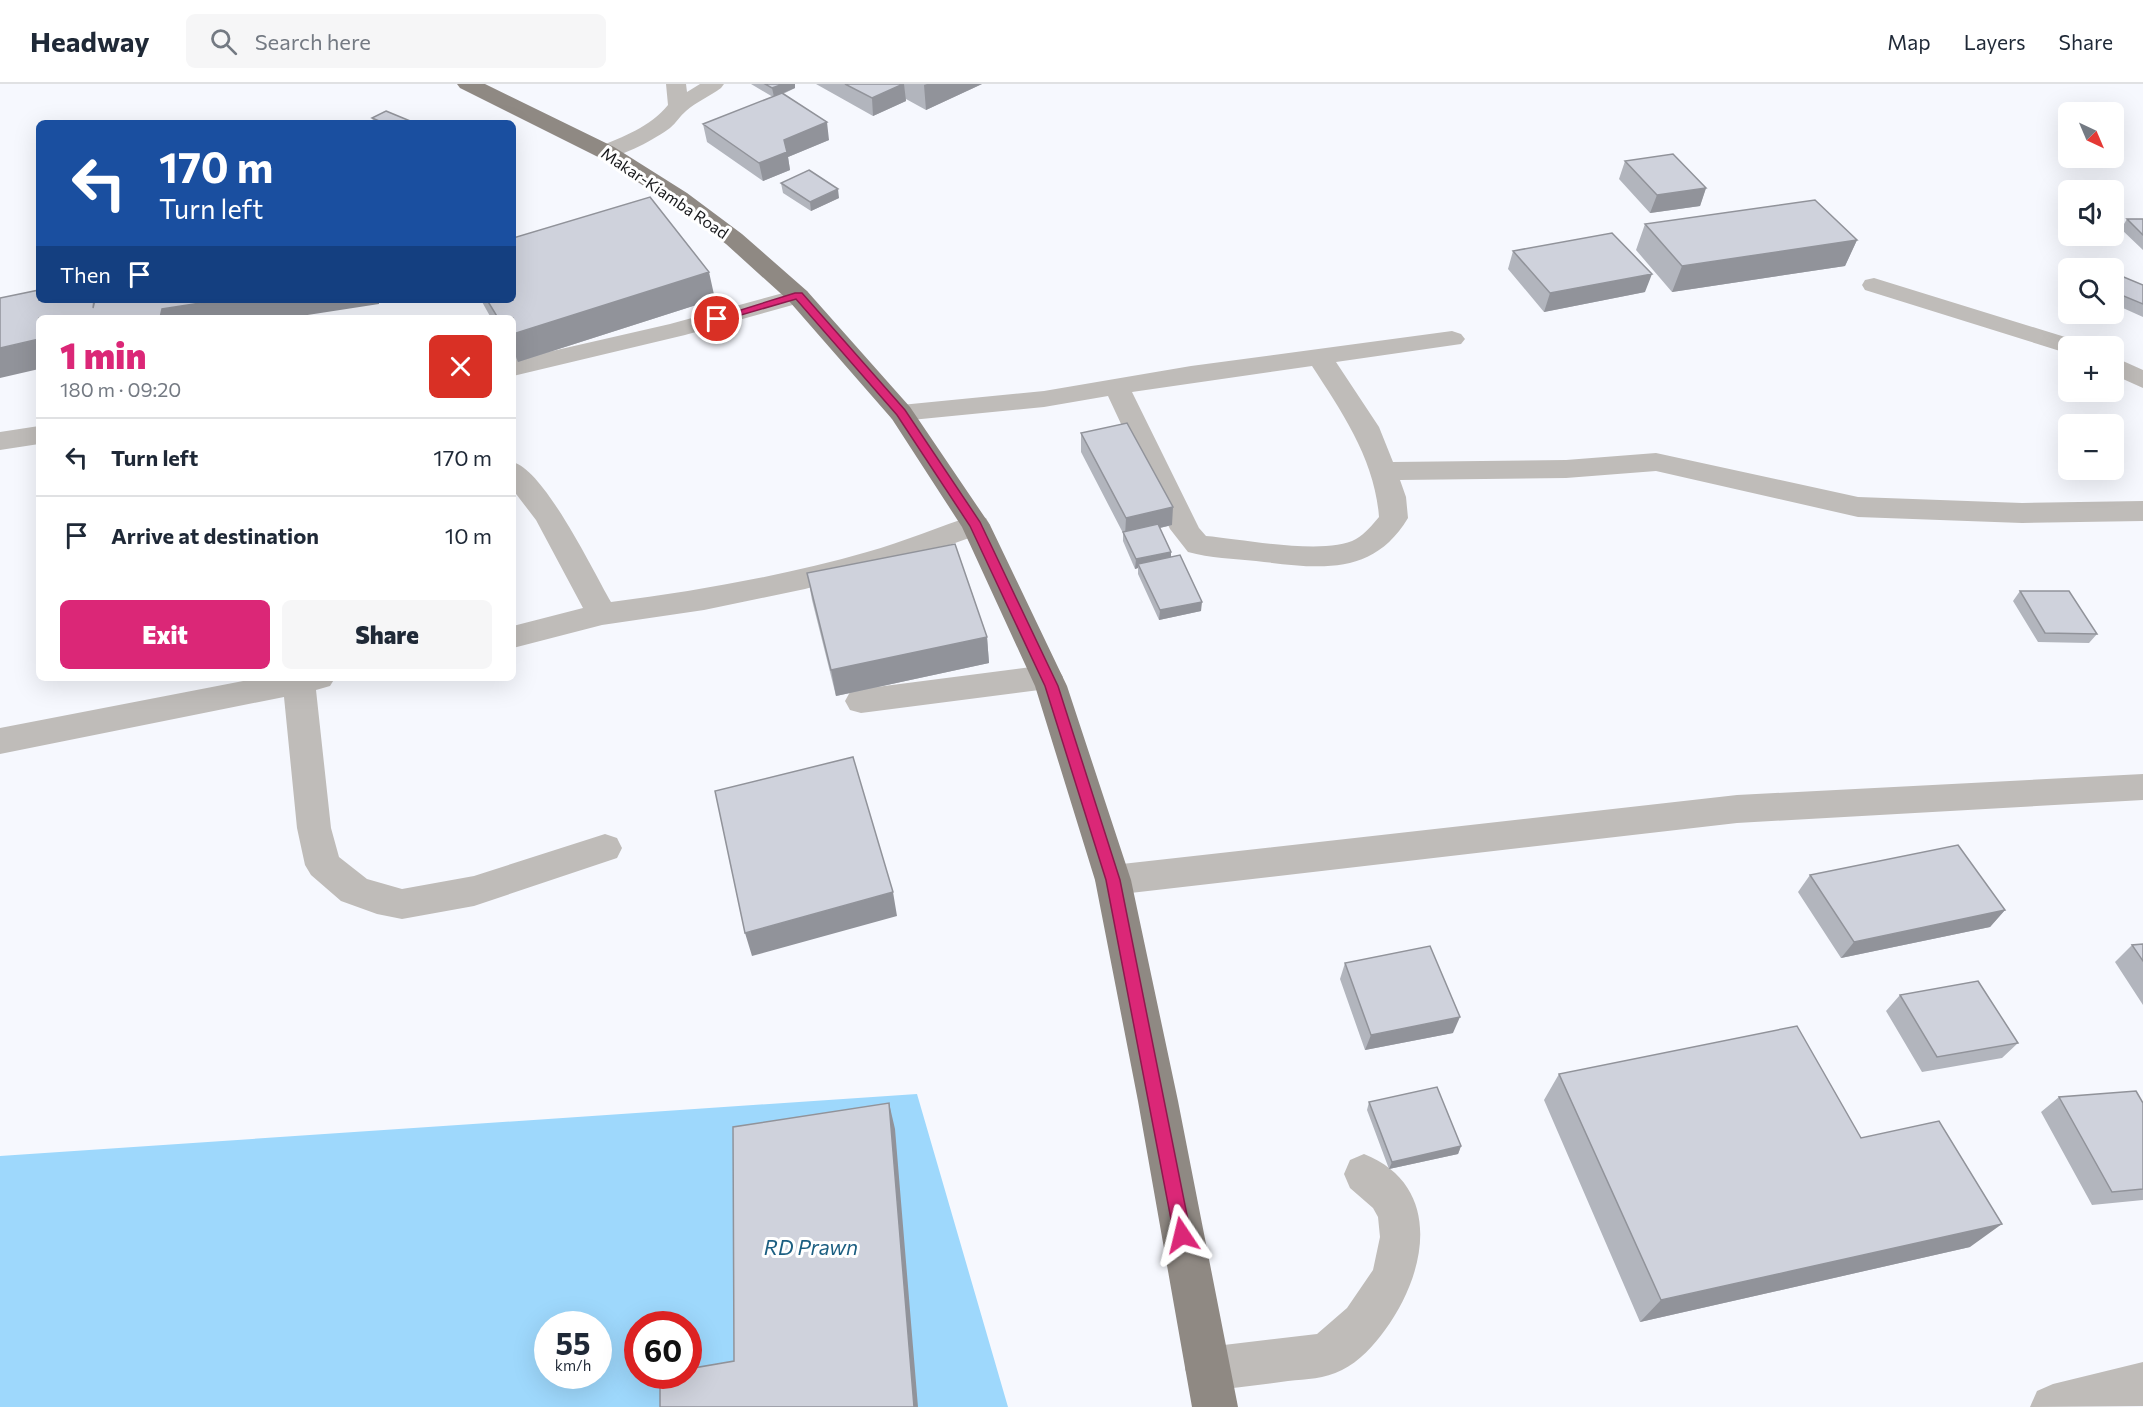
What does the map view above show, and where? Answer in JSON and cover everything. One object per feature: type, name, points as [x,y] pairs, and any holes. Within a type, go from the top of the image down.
[{"type":"main road","name":"Makar-Kiamba Road","points":[[467,84],[491,93],[606,152],[679,198],[734,239],[798,296],[901,413],[976,525],[1047,677],[1113,880],[1158,1101],[1211,1388]]},
{"type":"street","points":[[676,84],[679,106]]},
{"type":"street","points":[[606,152],[659,127],[671,118],[679,106],[714,84]]},
{"type":"street","points":[[1874,285],[2058,343]]},
{"type":"street","points":[[516,367],[676,330],[798,296]]},
{"type":"street","points":[[901,413],[1044,399],[1191,374],[1452,339]]},
{"type":"street","points":[[1117,388],[1174,502],[1188,537],[1198,545],[1216,549],[1303,556],[1338,556],[1365,547],[1379,537],[1394,518],[1392,497],[1365,427],[1319,356]]},
{"type":"street","points":[[2124,370],[2143,380]]},
{"type":"street","points":[[0,441],[36,435]]},
{"type":"street","points":[[1383,471],[1566,469],[1656,462],[1858,507],[2022,513],[2143,511]]},
{"type":"street","points":[[516,475],[548,515],[602,614]]},
{"type":"street","points":[[516,636],[602,614],[680,605],[769,588],[873,561],[976,525]]},
{"type":"street","points":[[861,701],[1047,677]]},
{"type":"street","points":[[0,741],[305,681]]},
{"type":"street","points":[[310,681],[314,828],[323,865],[354,890],[377,899],[402,904],[474,891],[605,848]]},
{"type":"street","points":[[1113,880],[1737,809],[2143,787]]},
{"type":"street","points":[[1211,1388],[1327,1355],[1365,1321],[1386,1292],[1396,1271],[1400,1248],[1400,1220],[1389,1195],[1364,1174]]},
{"type":"street","points":[[2054,1407],[2143,1384]]},
{"type":"water","name":"RD Prawn","points":[[917,1094],[1008,1407],[0,1407],[0,1156]]},
{"type":"building","points":[[765,84],[783,84],[772,88]]},
{"type":"building","points":[[845,84],[903,84],[872,98]]},
{"type":"building","points":[[782,93],[827,122],[784,140],[787,152],[759,163],[703,124]]},
{"type":"building","points":[[386,111],[408,120],[377,120],[372,118]]},
{"type":"building","points":[[1673,154],[1706,188],[1657,195],[1625,161]]},
{"type":"building","points":[[809,170],[838,189],[810,202],[781,183]]},
{"type":"building","points":[[650,197],[709,272],[516,333],[516,315],[496,315],[489,303],[516,303],[516,237]]},
{"type":"building","points":[[1815,200],[1857,240],[1682,266],[1645,224]]},
{"type":"building","points":[[2127,219],[2143,219],[2143,235]]},
{"type":"building","points":[[1612,233],[1652,274],[1550,293],[1513,251]]},
{"type":"building","points":[[2124,277],[2143,285],[2143,304],[2124,296]]},
{"type":"building","points":[[36,291],[36,303],[94,303],[93,308],[94,303],[201,303],[162,309],[161,315],[36,315],[36,340],[0,348],[0,298]]},
{"type":"building","points":[[1127,423],[1173,507],[1126,518],[1081,433]]},
{"type":"building","points":[[1158,524],[1171,552],[1136,559],[1123,532]]},
{"type":"building","points":[[955,544],[987,637],[831,670],[807,573]]},
{"type":"building","points":[[1180,555],[1202,602],[1160,610],[1138,564]]},
{"type":"building","points":[[2020,591],[2069,591],[2097,634],[2045,633]]},
{"type":"building","points":[[853,757],[893,892],[745,933],[715,791]]},
{"type":"building","points":[[1958,845],[2005,910],[1854,942],[1810,875]]},
{"type":"building","points":[[2143,944],[2143,961],[2132,945]]},
{"type":"building","points":[[1430,946],[1460,1017],[1371,1035],[1345,963]]},
{"type":"building","points":[[1978,981],[2018,1043],[1937,1057],[1900,995]]},
{"type":"building","points":[[1797,1026],[1861,1138],[1939,1121],[2002,1224],[1661,1300],[1559,1074]]},
{"type":"building","points":[[1437,1087],[1461,1146],[1392,1162],[1369,1102]]},
{"type":"building","points":[[2136,1091],[2143,1103],[2143,1189],[2112,1192],[2059,1097]]},
{"type":"building","points":[[889,1103],[914,1407],[660,1407],[660,1389],[702,1389],[702,1367],[734,1361],[733,1127]]},
{"type":"route","points":[[717,319],[798,296],[901,413],[976,525],[1051,686],[1113,880],[1158,1101],[1182,1235]]}]
